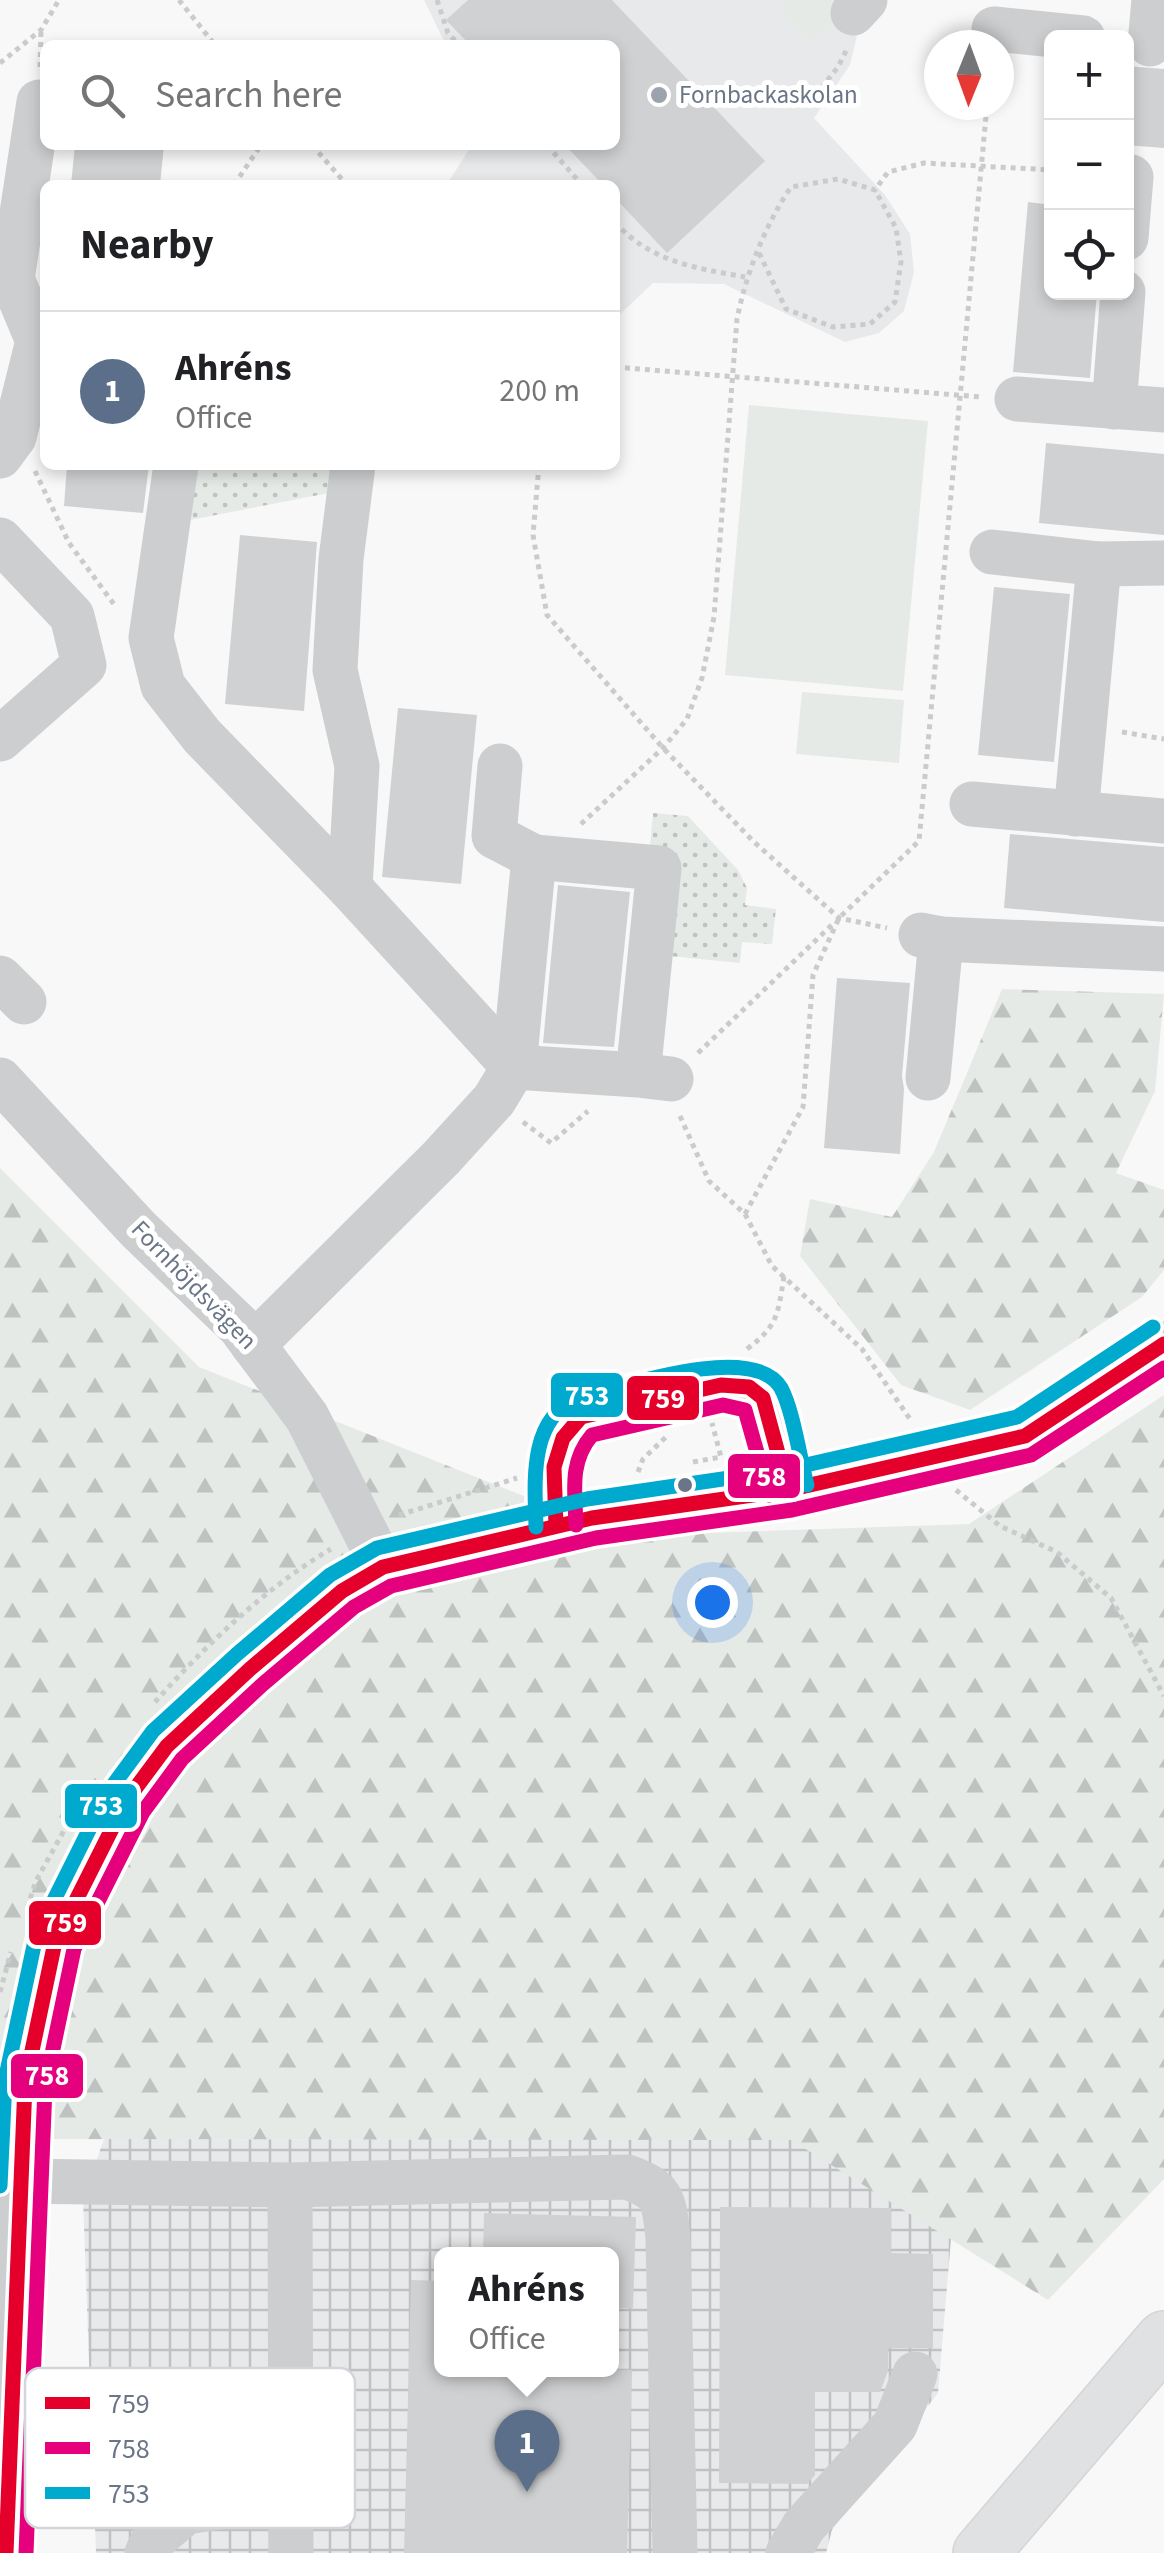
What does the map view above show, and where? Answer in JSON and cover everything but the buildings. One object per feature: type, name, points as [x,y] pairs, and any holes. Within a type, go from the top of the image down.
[{"type":"highway","points":[[982,2553],[1164,2339]]},
{"type":"street","points":[[1147,44],[1154,0]]},
{"type":"street","points":[[994,29],[1044,34]]},
{"type":"street","points":[[39,102],[35,187],[12,279],[40,335]]},
{"type":"street","points":[[1133,210],[1140,178]]},
{"type":"street","points":[[1114,407],[1121,300]]},
{"type":"street","points":[[7,446],[40,345]]},
{"type":"street","points":[[1018,400],[1164,410]]},
{"type":"street","points":[[175,470],[142,636],[163,686],[202,736],[350,888],[504,1084]]},
{"type":"street","points":[[350,888],[357,766],[335,670],[340,559],[352,470]]},
{"type":"street","points":[[0,540],[72,616],[84,664]]},
{"type":"street","points":[[992,552],[1100,564],[1164,563]]},
{"type":"street","points":[[1076,814],[1100,564]]},
{"type":"street","points":[[0,740],[84,664],[142,636]]},
{"type":"street","points":[[500,766],[494,836],[534,857],[658,868],[642,1076],[504,1084]]},
{"type":"street","points":[[972,804],[1164,821]]},
{"type":"street","points":[[253,1345],[441,1158],[504,1084],[534,857]]},
{"type":"street","points":[[928,1078],[931,936],[1164,950]]},
{"type":"street","name":"Fornhöjdsvägen","points":[[0,1080],[138,1229],[240,1327],[307,1417],[383,1567]]},
{"type":"street","points":[[6,2553],[25,2084],[55,1942],[126,1801],[166,1746],[342,1591],[383,1567],[556,1526],[788,1490],[1025,1436],[1164,1344]]},
{"type":"street","points":[[556,1526],[554,1466],[563,1438],[581,1418],[721,1385],[749,1387],[763,1398],[788,1490]]},
{"type":"street","points":[[20,2180],[290,2185],[627,2177],[652,2186],[664,2206],[668,2238],[675,2553]]},
{"type":"street","points":[[290,2185],[291,2368]]},
{"type":"street","points":[[788,2553],[804,2526],[895,2425],[915,2374]]},
{"type":"street","points":[[148,2553],[154,2539],[167,2528]]},
{"type":"path","points":[[0,63],[41,30],[59,0]]},
{"type":"path","points":[[179,0],[212,40]]},
{"type":"path","points":[[437,0],[448,33],[454,40]]},
{"type":"path","points":[[815,96],[838,67]]},
{"type":"path","points":[[504,1084],[550,1143],[584,1114],[642,1076],[839,918],[919,841],[986,120]]},
{"type":"path","points":[[237,180],[258,150]]},
{"type":"path","points":[[316,150],[343,180]]},
{"type":"path","points":[[551,150],[578,180]]},
{"type":"path","points":[[874,190],[888,172],[924,163],[1044,169]]},
{"type":"path","points":[[534,857],[564,840],[663,748],[687,718],[702,678],[714,617],[737,319],[745,277],[759,254],[772,214],[791,187],[838,179],[874,190],[896,228],[901,262],[894,302],[870,324],[833,327],[786,308],[759,254]]},
{"type":"path","points":[[620,228],[675,264],[745,277]]},
{"type":"path","points":[[620,367],[1018,400]]},
{"type":"path","points":[[7,446],[25,445],[69,543],[142,636]]},
{"type":"path","points":[[538,470],[533,535],[548,615],[663,748],[753,841],[839,918],[931,936]]},
{"type":"path","points":[[744,1214],[803,1107],[813,974],[839,918]]},
{"type":"path","points":[[642,1076],[678,1112],[710,1181],[744,1214],[772,1266],[862,1349],[913,1425]]},
{"type":"path","points":[[688,1464],[722,1457],[703,1389]]},
{"type":"path","points":[[654,1470],[637,1472],[643,1459],[668,1435]]},
{"type":"path","points":[[946,1482],[1000,1526],[1057,1552],[1111,1598],[1164,1696]]},
{"type":"shaded area","points":[[424,0],[882,0],[859,27],[850,65],[814,118],[885,195],[910,234],[914,272],[904,311],[879,333],[845,342],[724,284],[653,283],[620,314],[620,180],[450,180],[469,150],[620,150],[620,40],[444,40]]},
{"type":"shaded area","points":[[104,2139],[792,2140],[951,2239],[938,2393],[832,2530],[826,2553],[96,2553],[95,2528],[355,2528],[355,2368],[89,2368],[83,2198]]},
{"type":"green space","points":[[786,0],[854,0],[812,42],[778,8]]},
{"type":"green space","points":[[749,405],[928,421],[903,691],[725,675]]},
{"type":"green space","points":[[190,470],[331,470],[329,493],[185,521]]},
{"type":"green space","points":[[802,692],[904,700],[899,763],[796,754]]},
{"type":"green space","points":[[653,813],[688,816],[738,870],[747,888],[745,905],[776,909],[772,944],[742,942],[740,963],[669,956],[649,858]]},
{"type":"green space","points":[[1002,989],[1164,994],[1155,1091],[1116,1173],[1164,1190],[1164,1270],[1142,1297],[970,1410],[901,1385],[800,1256],[810,1199],[892,1217],[934,1152]]},
{"type":"green space","points":[[0,1168],[199,1367],[529,1498],[704,1533],[969,1524],[1164,1395],[1164,2179],[1048,2300],[791,2140],[0,2139]]},
{"type":"transit line","name":"753","points":[[0,2186],[5,2081],[36,1936],[108,1792],[153,1731],[330,1575],[377,1548],[587,1499],[784,1470],[1017,1417],[1153,1327]]},
{"type":"transit line","name":"759","points":[[6,2553],[25,2084],[55,1942],[126,1801],[167,1746],[342,1591],[383,1567],[592,1518],[788,1490],[1025,1436],[1164,1344]]},
{"type":"transit line","name":"753","points":[[536,1527],[538,1454],[542,1437],[561,1408],[577,1398],[685,1371],[744,1368],[766,1374],[781,1388],[807,1485]]},
{"type":"transit line","name":"758","points":[[34,2368],[45,2087],[74,1949],[143,1812],[182,1759],[263,1684],[354,1607],[391,1586],[596,1538],[792,1510],[1031,1455],[1164,1368]]},
{"type":"transit line","name":"759","points":[[556,1526],[554,1467],[563,1438],[581,1417],[721,1385],[749,1387],[763,1398],[788,1490]]},
{"type":"transit line","name":"758","points":[[576,1525],[577,1467],[592,1435],[723,1405],[745,1410],[769,1495]]},
{"type":"transit line","name":"758","points":[[26,2553],[27,2528]]},
{"type":"place","name":"Fornbackaskolan","points":[[659,95]]},
{"type":"place","name":"Ahréns","points":[[527,2492]]}]
